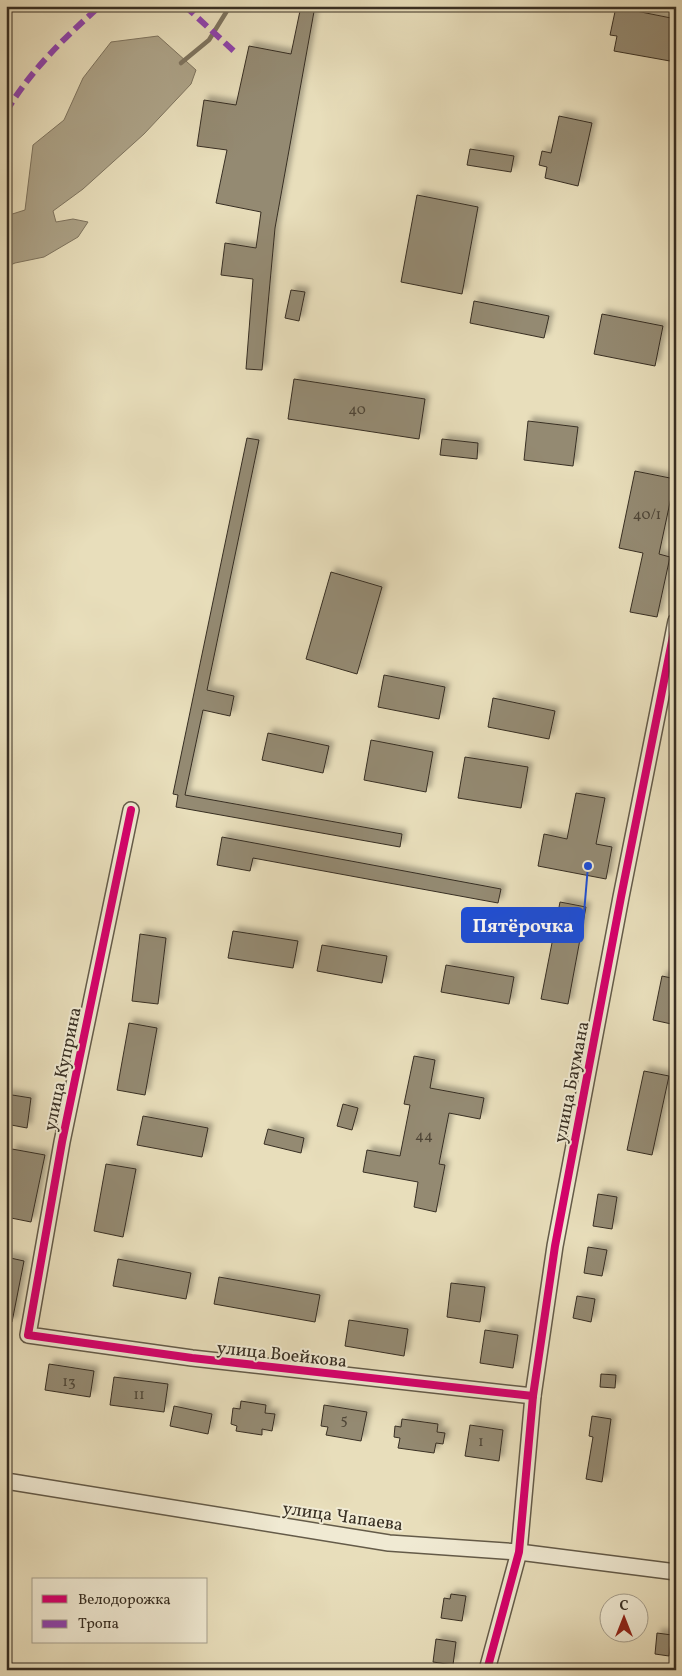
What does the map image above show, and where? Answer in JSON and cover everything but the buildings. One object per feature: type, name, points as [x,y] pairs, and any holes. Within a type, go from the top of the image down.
[{"type":"street","name":"улица Баумана","points":[[487,1670],[519,1552],[534,1396],[557,1237],[620,897],[676,621]]},
{"type":"street","name":"улица Куприна","points":[[28,1335],[62,1142],[131,810]]},
{"type":"street","name":"улица Воейкова","points":[[28,1335],[192,1358],[534,1396]]},
{"type":"street","name":"улица Чапаева","points":[[6,1481],[389,1543],[519,1552],[676,1572]]},
{"type":"shaded area","points":[[158,36],[196,70],[191,84],[144,134],[83,189],[53,211],[56,222],[73,219],[88,222],[78,237],[44,257],[15,263],[6,267],[6,216],[25,210],[33,145],[64,120],[83,78],[111,42]]},
{"type":"waterway","points":[[181,63],[209,40],[230,6]]},
{"type":"marked path","points":[[6,112],[37,69],[100,6]]},
{"type":"marked path","points":[[185,6],[237,54]]},
{"type":"cycle path","points":[[487,1670],[519,1552],[533,1396],[555,1246],[621,897],[676,621]]},
{"type":"cycle path","points":[[131,810],[62,1142],[28,1335],[192,1358],[533,1396]]},
{"type":"place","name":"Пятёрочка","points":[[588,866]]}]
